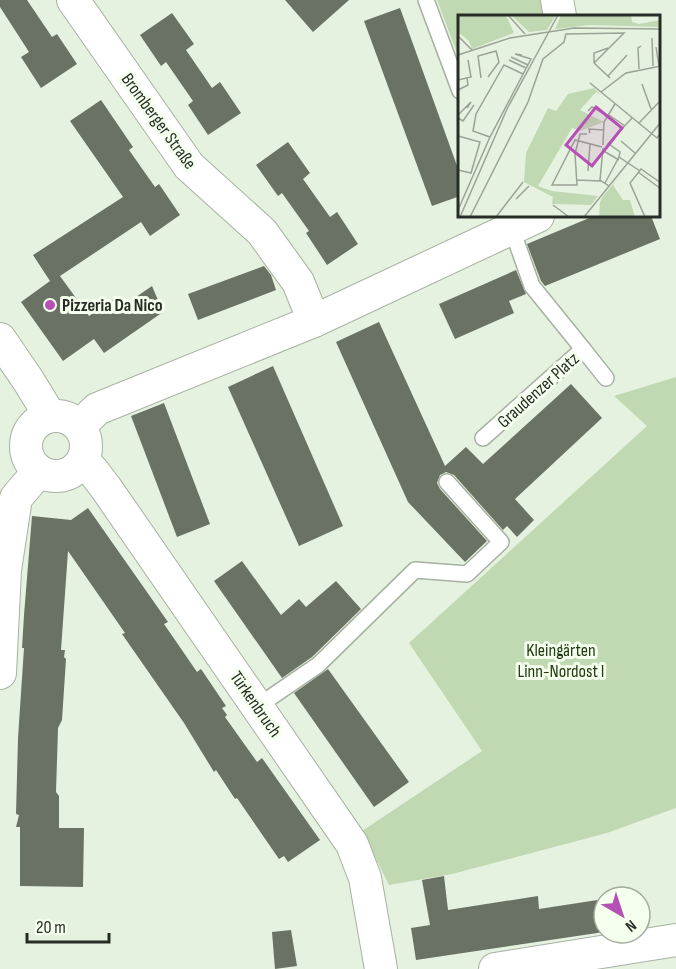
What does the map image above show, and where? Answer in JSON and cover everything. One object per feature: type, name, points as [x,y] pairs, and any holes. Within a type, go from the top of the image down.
[{"type":"street","name":"Bromberger Straße","points":[[73,0],[189,166],[262,232],[298,282],[314,321]]},
{"type":"street","points":[[557,0],[560,15]]},
{"type":"street","points":[[80,426],[97,409],[314,321],[518,220]]},
{"type":"street","points":[[0,339],[14,382],[50,416]]},
{"type":"street","points":[[50,416],[66,416],[80,426],[87,445],[83,461],[74,471],[66,475],[48,475],[39,471],[32,464],[27,455],[26,445],[33,426],[40,420],[50,416]]},
{"type":"street","name":"Türkenbruch","points":[[83,461],[106,488],[352,844],[365,878],[381,969]]},
{"type":"street","points":[[0,673],[3,570],[16,498],[39,471]]},
{"type":"street","points":[[495,969],[556,964],[676,940]]},
{"type":"lane","points":[[426,0],[458,86]]},
{"type":"lane","name":"Graudenzer Platz","points":[[483,438],[583,349],[532,286],[518,220]]},
{"type":"lane","points":[[583,349],[606,378]]},
{"type":"lane","points":[[258,706],[318,665],[415,570],[467,574],[501,542],[447,482]]},
{"type":"green space","points":[[437,0],[547,0],[550,15],[458,15],[458,56]]},
{"type":"green space","name":"Kleingärten Linn-Nordost I","points":[[676,377],[676,808],[607,833],[452,874],[389,885],[362,831],[482,751],[409,643],[647,426],[614,396]]},
{"type":"building","points":[[0,0],[27,0],[52,37],[57,34],[77,64],[41,88],[21,57],[29,52],[0,7]]},
{"type":"building","points":[[285,0],[349,0],[313,32]]},
{"type":"building","points":[[400,8],[458,168],[458,197],[432,206],[364,21]]},
{"type":"building","points":[[172,13],[194,44],[186,50],[212,88],[220,82],[241,113],[208,135],[188,105],[193,101],[166,62],[161,66],[140,35]]},
{"type":"building","points":[[101,100],[133,147],[129,150],[155,187],[159,184],[180,215],[150,236],[141,222],[60,276],[89,316],[116,297],[123,306],[152,286],[163,312],[104,353],[94,339],[63,361],[21,302],[50,281],[33,255],[123,197],[70,121]]},
{"type":"building","points":[[288,142],[310,173],[303,179],[330,217],[337,212],[358,244],[327,265],[306,233],[309,231],[282,193],[278,196],[256,165]]},
{"type":"building","points":[[589,218],[652,218],[660,239],[545,286],[527,244]]},
{"type":"building","points":[[264,266],[271,275],[276,290],[198,320],[188,294]]},
{"type":"building","points":[[516,270],[526,294],[509,301],[514,313],[455,339],[439,304]]},
{"type":"building","points":[[379,322],[445,466],[466,447],[483,464],[571,384],[602,418],[515,499],[534,520],[517,537],[507,526],[503,530],[454,475],[446,472],[440,475],[437,483],[440,489],[487,541],[465,562],[408,502],[336,342]]},
{"type":"building","points":[[273,366],[343,526],[299,546],[228,387]]},
{"type":"building","points":[[164,403],[210,524],[177,537],[131,416]]},
{"type":"building","points":[[88,508],[168,622],[164,624],[197,672],[201,669],[226,706],[222,708],[227,715],[225,717],[257,762],[262,758],[320,840],[288,862],[284,856],[279,859],[237,798],[235,799],[216,770],[214,772],[184,723],[122,634],[125,633],[68,551],[61,650],[65,650],[66,659],[62,720],[58,728],[56,792],[59,796],[59,828],[84,828],[83,887],[20,886],[20,827],[16,827],[19,815],[16,814],[18,738],[32,516],[71,520]]},
{"type":"building","points":[[242,561],[281,615],[299,599],[306,607],[336,581],[361,609],[312,657],[282,678],[214,581]]},
{"type":"building","points":[[328,669],[409,782],[374,807],[294,693]]},
{"type":"building","points":[[444,876],[448,910],[538,896],[539,909],[592,901],[592,934],[416,960],[411,928],[430,925],[422,880]]},
{"type":"building","points":[[291,930],[297,966],[275,969],[272,932]]},
{"type":"place","name":"Pizzeria Da Nico","points":[[50,305]]}]
